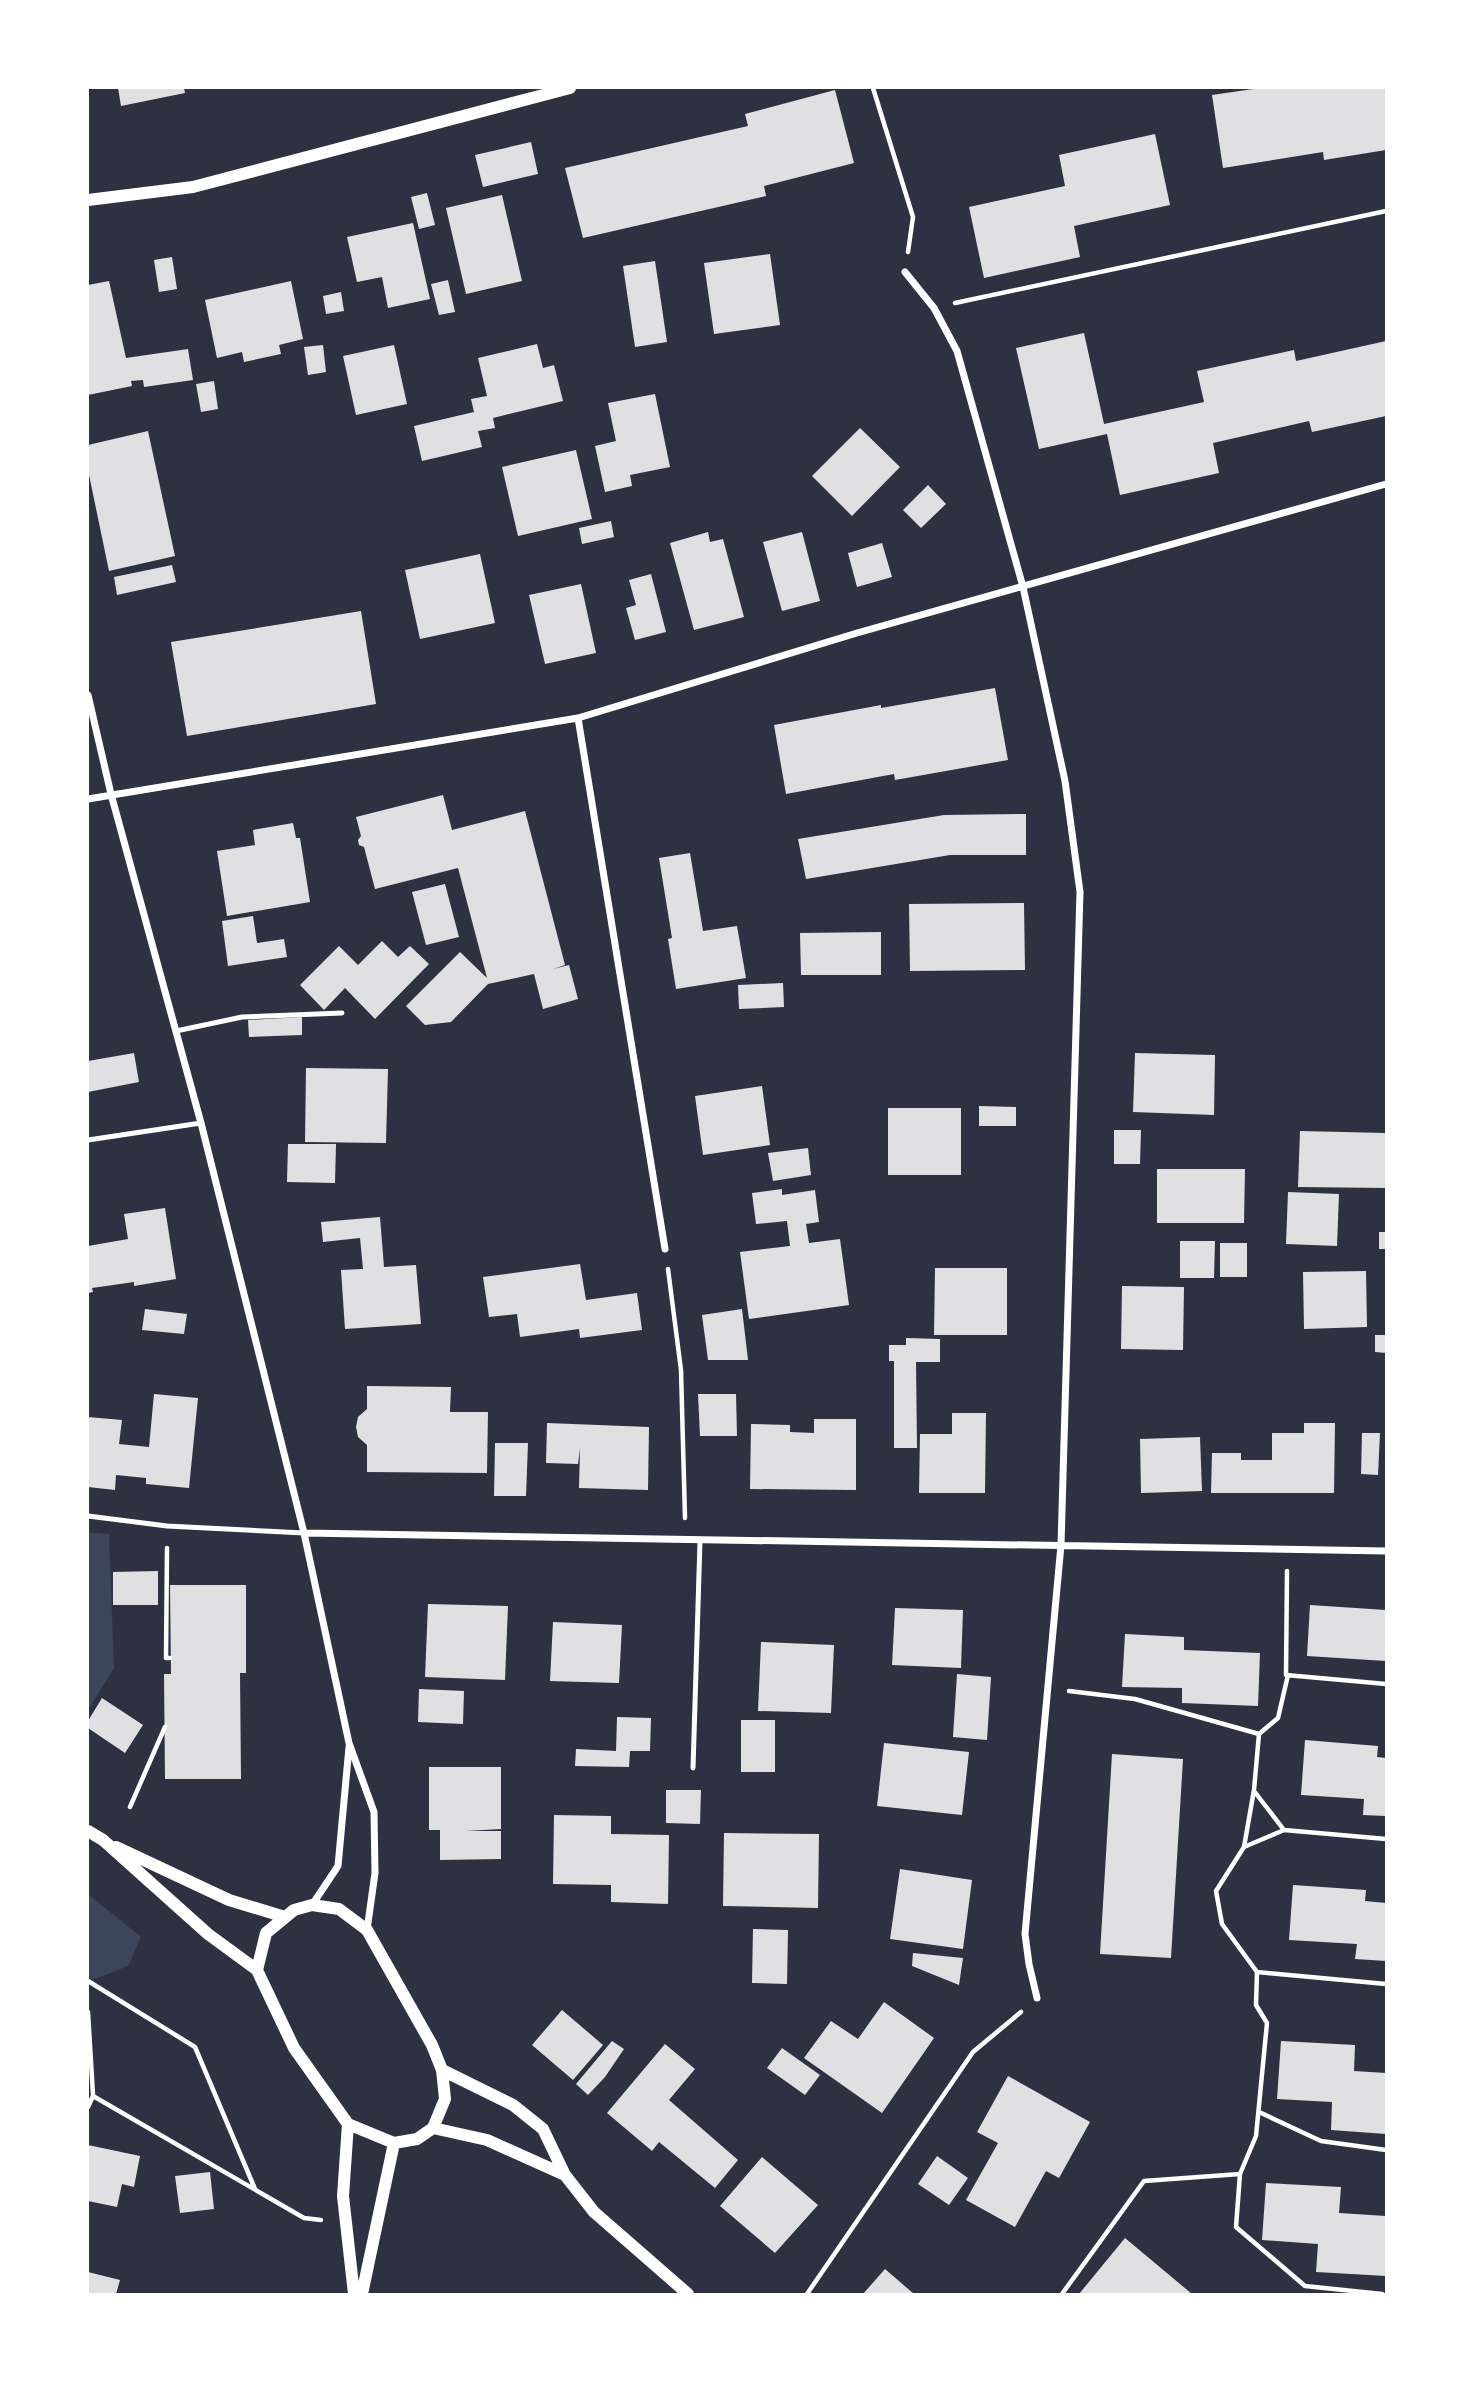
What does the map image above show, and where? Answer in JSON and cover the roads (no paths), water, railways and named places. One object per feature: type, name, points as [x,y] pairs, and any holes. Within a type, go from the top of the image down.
[{"type":"street","points":[[88,199],[193,187],[570,88]]},
{"type":"street","points":[[905,272],[934,308],[957,351],[1023,587],[1065,781],[1080,892],[1061,1545],[1026,1934],[1029,1964],[1037,1998]]},
{"type":"street","points":[[88,799],[578,718],[857,633],[1387,484]]},
{"type":"street","points":[[88,695],[111,794],[201,1123],[304,1533],[349,1743],[374,1812],[375,1873],[367,1930]]},
{"type":"street","points":[[578,718],[665,1249]]},
{"type":"street","points":[[304,1533],[1387,1551]]},
{"type":"street","points":[[312,1905],[338,1866],[349,1743]]},
{"type":"street","points":[[88,1831],[229,1900],[285,1917]]},
{"type":"street","points":[[103,1840],[208,1934],[257,1970],[294,2048],[348,2124],[394,2143],[417,2139],[433,2128],[445,2099],[442,2070],[427,2034],[367,1930],[339,1909],[312,1905],[294,1910],[266,1933],[257,1970]]},
{"type":"street","points":[[442,2070],[513,2105],[543,2129],[565,2175],[594,2212],[688,2294]]},
{"type":"street","points":[[348,2124],[343,2196],[354,2294]]},
{"type":"street","points":[[433,2128],[488,2140],[565,2175]]},
{"type":"street","points":[[362,2294],[394,2143]]},
{"type":"lane","points":[[176,1031],[242,1017],[342,1013]]},
{"type":"lane","points":[[88,1140],[201,1123]]},
{"type":"lane","points":[[88,1516],[167,1526],[304,1533]]},
{"type":"lane","points":[[693,1768],[700,1541]]}]
